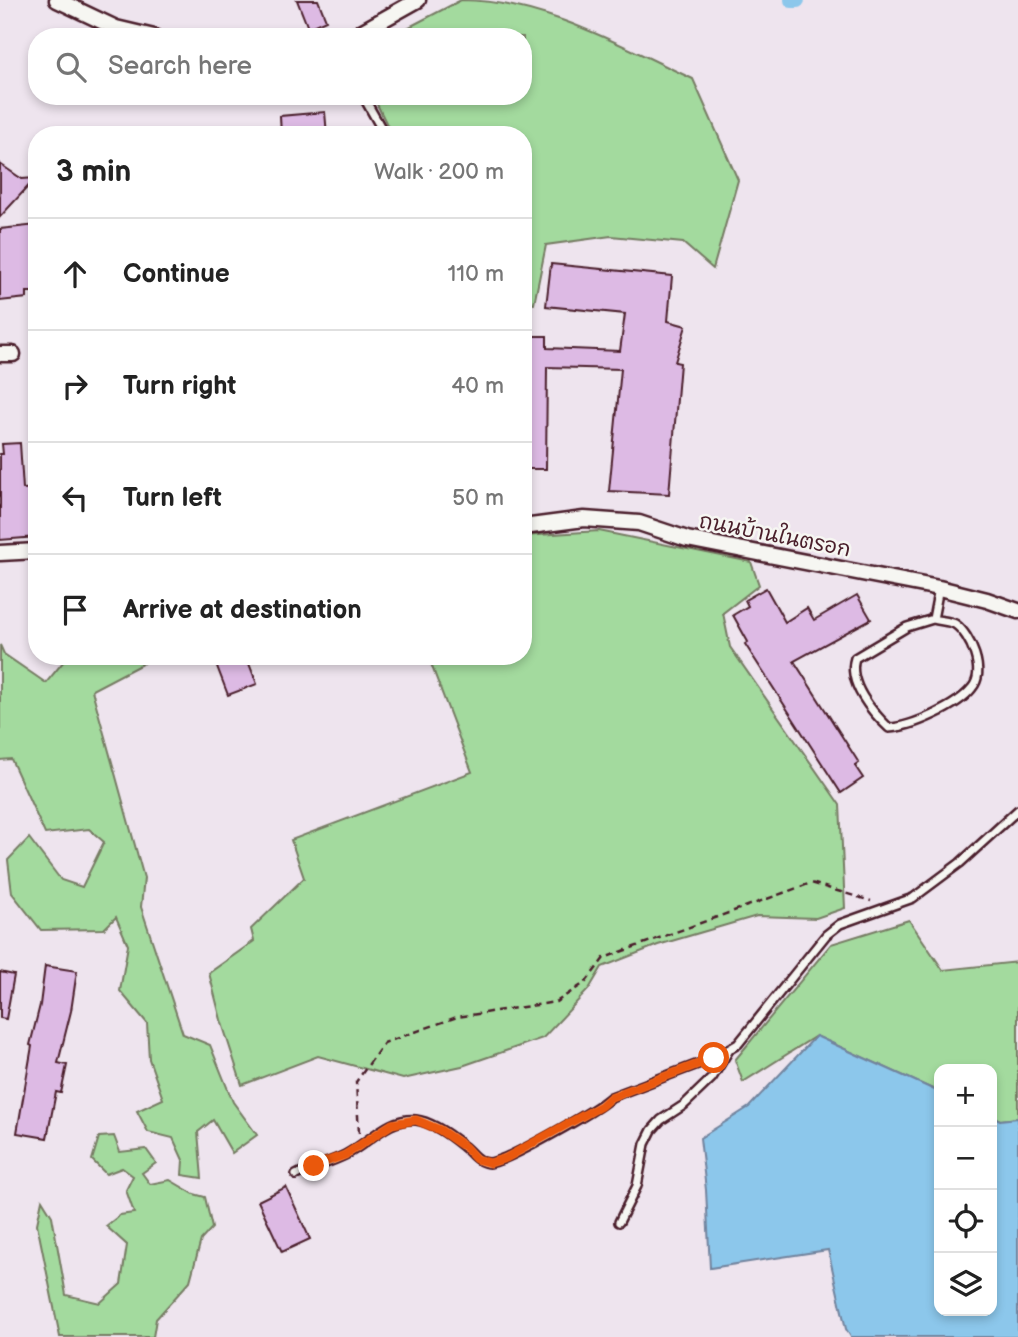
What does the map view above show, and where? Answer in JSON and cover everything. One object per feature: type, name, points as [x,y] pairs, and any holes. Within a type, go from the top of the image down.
[{"type":"street","points":[[57,0],[116,28]]},
{"type":"street","points":[[368,28],[418,0]]},
{"type":"street","name":"ถนนบ้านในตรอก","points":[[532,526],[584,519],[639,523],[688,539],[939,588],[1018,611]]},
{"type":"street","points":[[0,553],[28,551]]},
{"type":"lane","points":[[368,105],[380,126]]},
{"type":"lane","points":[[933,619],[939,588]]},
{"type":"lane","points":[[933,619],[954,624],[964,635],[977,664],[978,675],[974,687],[937,712],[902,727],[889,728],[875,714],[860,691],[851,668],[855,658],[906,627],[933,619]]},
{"type":"lane","points":[[296,1175],[360,1147],[392,1124],[416,1120],[440,1130],[465,1147],[476,1159],[490,1163],[506,1158],[601,1106],[611,1097],[714,1058],[738,1044],[826,935],[840,925],[913,898],[931,886],[1018,810]]},
{"type":"lane","points":[[619,1222],[637,1186],[645,1144],[652,1130],[712,1078],[730,1049]]},
{"type":"path","points":[[360,1147],[355,1082],[384,1043],[457,1017],[556,1002],[586,982],[604,958],[811,883],[888,906]]},
{"type":"green space","points":[[461,0],[491,2],[551,16],[580,27],[693,79],[738,180],[713,269],[683,243],[611,236],[546,245],[532,304],[532,126],[388,126],[377,105],[532,105],[532,28],[407,28]]},
{"type":"green space","points":[[599,531],[751,562],[759,585],[723,613],[730,647],[840,805],[845,908],[816,918],[757,916],[658,945],[602,967],[589,989],[543,1038],[462,1066],[403,1079],[318,1056],[242,1085],[209,973],[254,941],[251,929],[304,878],[291,840],[472,772],[431,665],[532,665],[532,535]]},
{"type":"green space","points":[[0,645],[4,654],[46,683],[61,665],[140,665],[92,690],[144,878],[141,907],[183,1034],[210,1045],[233,1102],[257,1135],[232,1153],[213,1120],[198,1132],[202,1178],[182,1175],[183,1160],[173,1138],[148,1132],[137,1111],[163,1099],[149,1059],[147,1023],[120,991],[128,945],[116,917],[104,929],[41,930],[12,893],[8,860],[29,838],[61,880],[82,887],[104,842],[89,829],[45,834],[11,759],[0,760]]},
{"type":"green space","points":[[909,920],[943,970],[1018,962],[1018,1118],[997,1118],[997,1064],[934,1064],[934,1090],[816,1036],[743,1082],[735,1060],[831,944]]},
{"type":"green space","points":[[114,1136],[120,1152],[146,1149],[156,1163],[142,1173],[150,1184],[170,1180],[194,1194],[205,1197],[212,1228],[201,1240],[190,1281],[156,1319],[153,1337],[60,1337],[37,1224],[42,1200],[52,1216],[66,1295],[100,1303],[121,1284],[127,1245],[106,1226],[120,1215],[134,1213],[126,1190],[133,1176],[122,1168],[106,1174],[92,1160],[99,1137]]},
{"type":"water","points":[[816,1036],[934,1090],[934,1316],[997,1316],[997,1118],[1018,1118],[1018,1337],[851,1337],[846,1329],[828,1250],[710,1268],[700,1138],[749,1107]]},
{"type":"building","points":[[297,0],[318,0],[326,20],[308,28]]},
{"type":"building","points":[[325,112],[326,126],[281,126],[280,116]]},
{"type":"building","points":[[0,164],[22,179],[28,179],[28,187],[0,217]]},
{"type":"building","points":[[28,226],[27,298],[0,301],[0,229]]},
{"type":"building","points":[[551,264],[672,276],[668,321],[686,326],[675,362],[680,363],[669,494],[609,491],[621,369],[547,367],[546,469],[532,469],[532,336],[547,336],[547,348],[620,351],[625,314],[546,306]]},
{"type":"building","points":[[20,443],[23,489],[28,489],[28,538],[0,540],[2,444]]},
{"type":"building","points":[[766,588],[785,622],[807,608],[814,620],[857,595],[871,619],[794,661],[859,763],[855,766],[863,778],[841,793],[745,644],[748,642],[733,615],[748,606],[745,600]]},
{"type":"building","points":[[216,665],[250,665],[257,684],[228,695]]},
{"type":"building","points":[[45,966],[77,971],[71,1011],[58,1063],[67,1065],[61,1093],[56,1092],[47,1138],[17,1133]]},
{"type":"building","points":[[0,972],[14,975],[6,1019],[0,1018]]},
{"type":"building","points":[[286,1187],[310,1239],[282,1252],[258,1201]]},
{"type":"waterway","points":[[792,0],[797,0]]},
{"type":"route","points":[[314,1166],[360,1147],[392,1124],[416,1120],[440,1130],[465,1147],[476,1159],[490,1163],[506,1158],[629,1088],[714,1058]]}]
